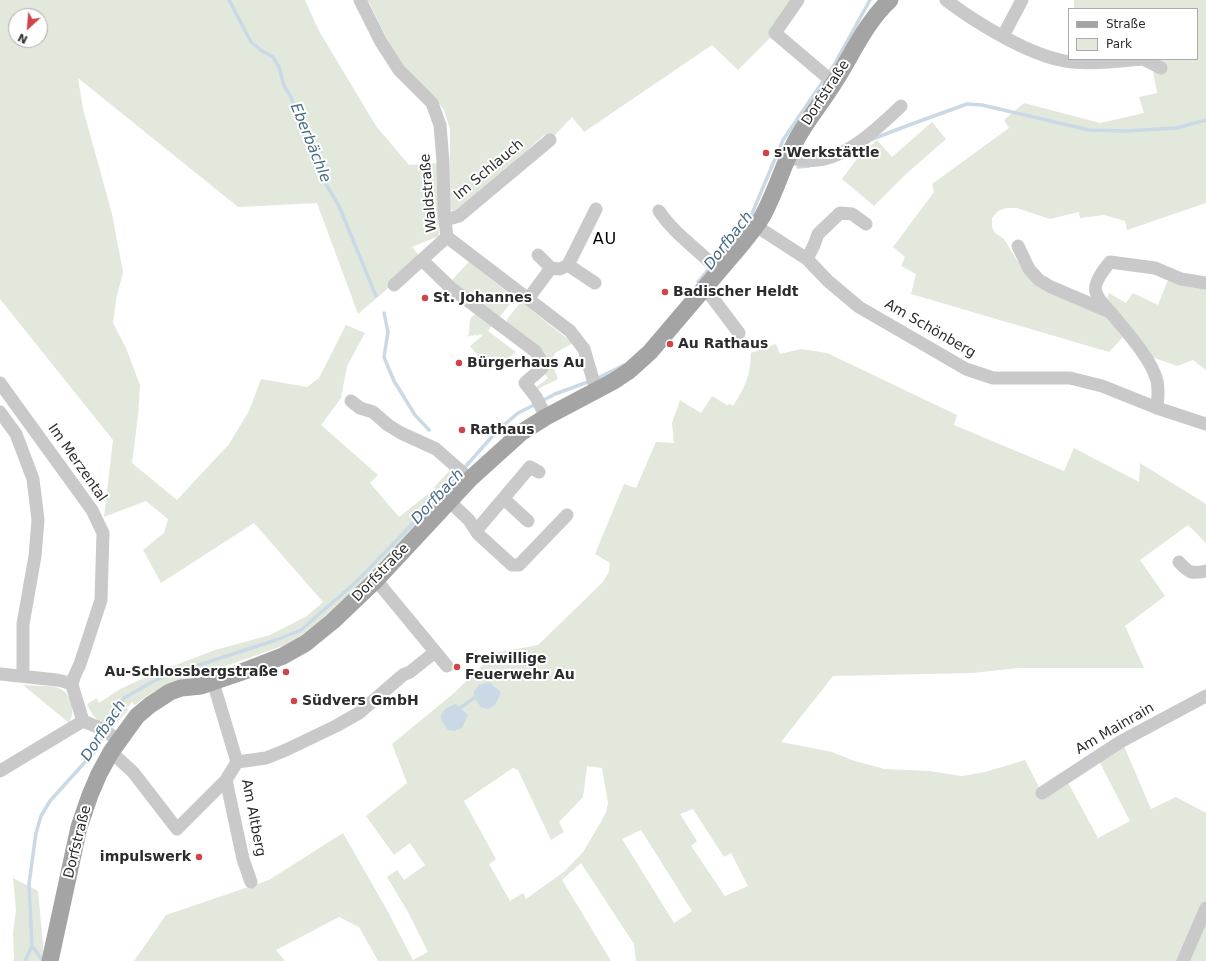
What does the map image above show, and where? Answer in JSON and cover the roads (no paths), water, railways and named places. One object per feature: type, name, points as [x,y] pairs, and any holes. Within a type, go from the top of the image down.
[{"type":"main road","name":"Dorfstraße","points":[[50,960],[79,827],[98,774],[118,740],[166,706],[207,684],[283,656],[306,643],[333,621],[376,580],[449,501],[464,474],[522,432],[541,408],[595,383],[629,370],[650,352],[705,288],[713,265],[756,226],[772,197],[787,158],[829,78],[881,8],[890,0]]},
{"type":"street","name":"Waldstraße","points":[[360,0],[381,42],[399,70],[432,103],[440,125],[447,237],[570,331],[584,349],[595,383]]},
{"type":"street","points":[[798,0],[775,33],[829,78]]},
{"type":"street","points":[[946,0],[974,20],[1003,36],[1030,50],[1061,61],[1083,62],[1123,60]]},
{"type":"street","points":[[1003,36],[1022,0]]},
{"type":"street","points":[[1145,60],[1161,68]]},
{"type":"street","points":[[787,158],[818,161],[836,156],[873,132],[901,106]]},
{"type":"street","name":"Im Schlauch","points":[[446,220],[459,216],[550,140]]},
{"type":"street","points":[[538,255],[551,268],[560,269],[568,265],[596,209]]},
{"type":"street","points":[[659,211],[665,220],[685,241],[713,265]]},
{"type":"street","points":[[807,259],[818,234],[840,213],[852,214],[866,224]]},
{"type":"street","name":"Am Schönberg","points":[[756,226],[807,259],[859,307],[966,370],[993,378],[1070,378],[1102,386],[1157,408],[1206,424]]},
{"type":"street","points":[[394,285],[447,237]]},
{"type":"street","points":[[1018,246],[1029,269],[1039,280],[1051,287],[1111,313]]},
{"type":"street","points":[[422,260],[451,288],[535,351],[544,365],[525,383],[541,408]]},
{"type":"street","points":[[1157,408],[1158,392],[1156,379],[1151,367],[1144,355],[1102,302],[1096,291],[1096,286],[1102,272],[1110,262],[1155,268],[1181,279],[1206,283]]},
{"type":"street","points":[[568,265],[596,283]]},
{"type":"street","points":[[528,299],[551,268]]},
{"type":"street","points":[[705,288],[740,333]]},
{"type":"street","name":"Im Merzental","points":[[0,383],[92,510],[102,533],[101,600],[72,685]]},
{"type":"street","points":[[351,401],[360,408],[373,412],[388,425],[401,433],[436,449],[464,474]]},
{"type":"street","points":[[0,412],[16,434],[33,479],[38,520],[35,556],[23,624],[23,676]]},
{"type":"street","points":[[474,528],[480,526],[530,467],[539,472]]},
{"type":"street","points":[[504,499],[528,521]]},
{"type":"street","points":[[449,501],[470,520],[478,534],[512,565],[519,565],[567,514]]},
{"type":"street","points":[[1179,562],[1191,573],[1206,571]]},
{"type":"street","points":[[376,580],[447,666]]},
{"type":"street","name":"Am Altberg","points":[[237,762],[266,758],[336,726],[359,713],[403,675],[410,672],[435,652]]},
{"type":"street","points":[[0,674],[57,680],[72,685],[83,721]]},
{"type":"street","name":"Am Altberg","points":[[207,684],[237,762]]},
{"type":"street","name":"Am Mainrain","points":[[1042,793],[1120,742],[1206,696]]},
{"type":"street","points":[[83,721],[100,728],[118,740],[133,772],[177,829],[226,780]]},
{"type":"street","points":[[0,771],[83,721]]},
{"type":"street","name":"Am Altberg","points":[[237,762],[226,780],[243,859],[251,882]]},
{"type":"street","points":[[1183,961],[1206,908]]},
{"type":"water","points":[[489,682],[501,692],[495,705],[487,709],[481,707],[474,698],[474,691],[479,685]]},
{"type":"water","points":[[456,704],[468,715],[462,728],[454,731],[448,730],[441,720],[441,714],[446,708]]},
{"type":"waterway","name":"Eberbächle","points":[[229,0],[251,42],[262,51],[273,57],[279,67],[284,86],[291,97],[318,171],[339,206],[376,296]]},
{"type":"waterway","name":"Dorfbach","points":[[715,262],[741,231],[751,216],[783,140],[834,65],[870,0]]},
{"type":"waterway","points":[[870,140],[967,104],[982,105],[1089,130],[1125,131],[1177,128],[1206,120]]},
{"type":"waterway","points":[[798,167],[809,166]]},
{"type":"waterway","name":"Dorfbach","points":[[698,282],[711,267]]},
{"type":"waterway","name":"Eberbächle","points":[[384,313],[388,332],[384,357],[394,381],[415,415],[429,430]]},
{"type":"waterway","name":"Dorfbach","points":[[542,401],[555,394],[596,379],[624,365]]},
{"type":"waterway","name":"Dorfbach","points":[[43,961],[32,946],[29,884],[36,833],[41,816],[50,801],[95,751],[124,698],[152,682],[168,675],[276,640],[301,630],[356,582],[434,502],[497,431],[518,413],[536,404]]},
{"type":"waterway","points":[[460,708],[474,698]]},
{"type":"waterway","points":[[25,961],[32,946]]},
{"type":"place","name":"s'Werkstättle","points":[[766,153]]},
{"type":"place","name":"Badischer Heldt","points":[[665,292]]},
{"type":"place","name":"St. Johannes","points":[[425,298]]},
{"type":"place","name":"Au Rathaus","points":[[670,344]]},
{"type":"place","name":"Bürgerhaus Au","points":[[459,363]]},
{"type":"place","name":"Rathaus","points":[[462,430]]},
{"type":"place","name":"Freiwillige Feuerwehr Au","points":[[457,667]]},
{"type":"place","name":"Au-Schlossbergstraße","points":[[286,672]]},
{"type":"place","name":"Südvers GmbH","points":[[294,701]]},
{"type":"place","name":"impulswerk","points":[[199,857]]},
{"type":"district","name":"AU","points":[[605,240]]}]
